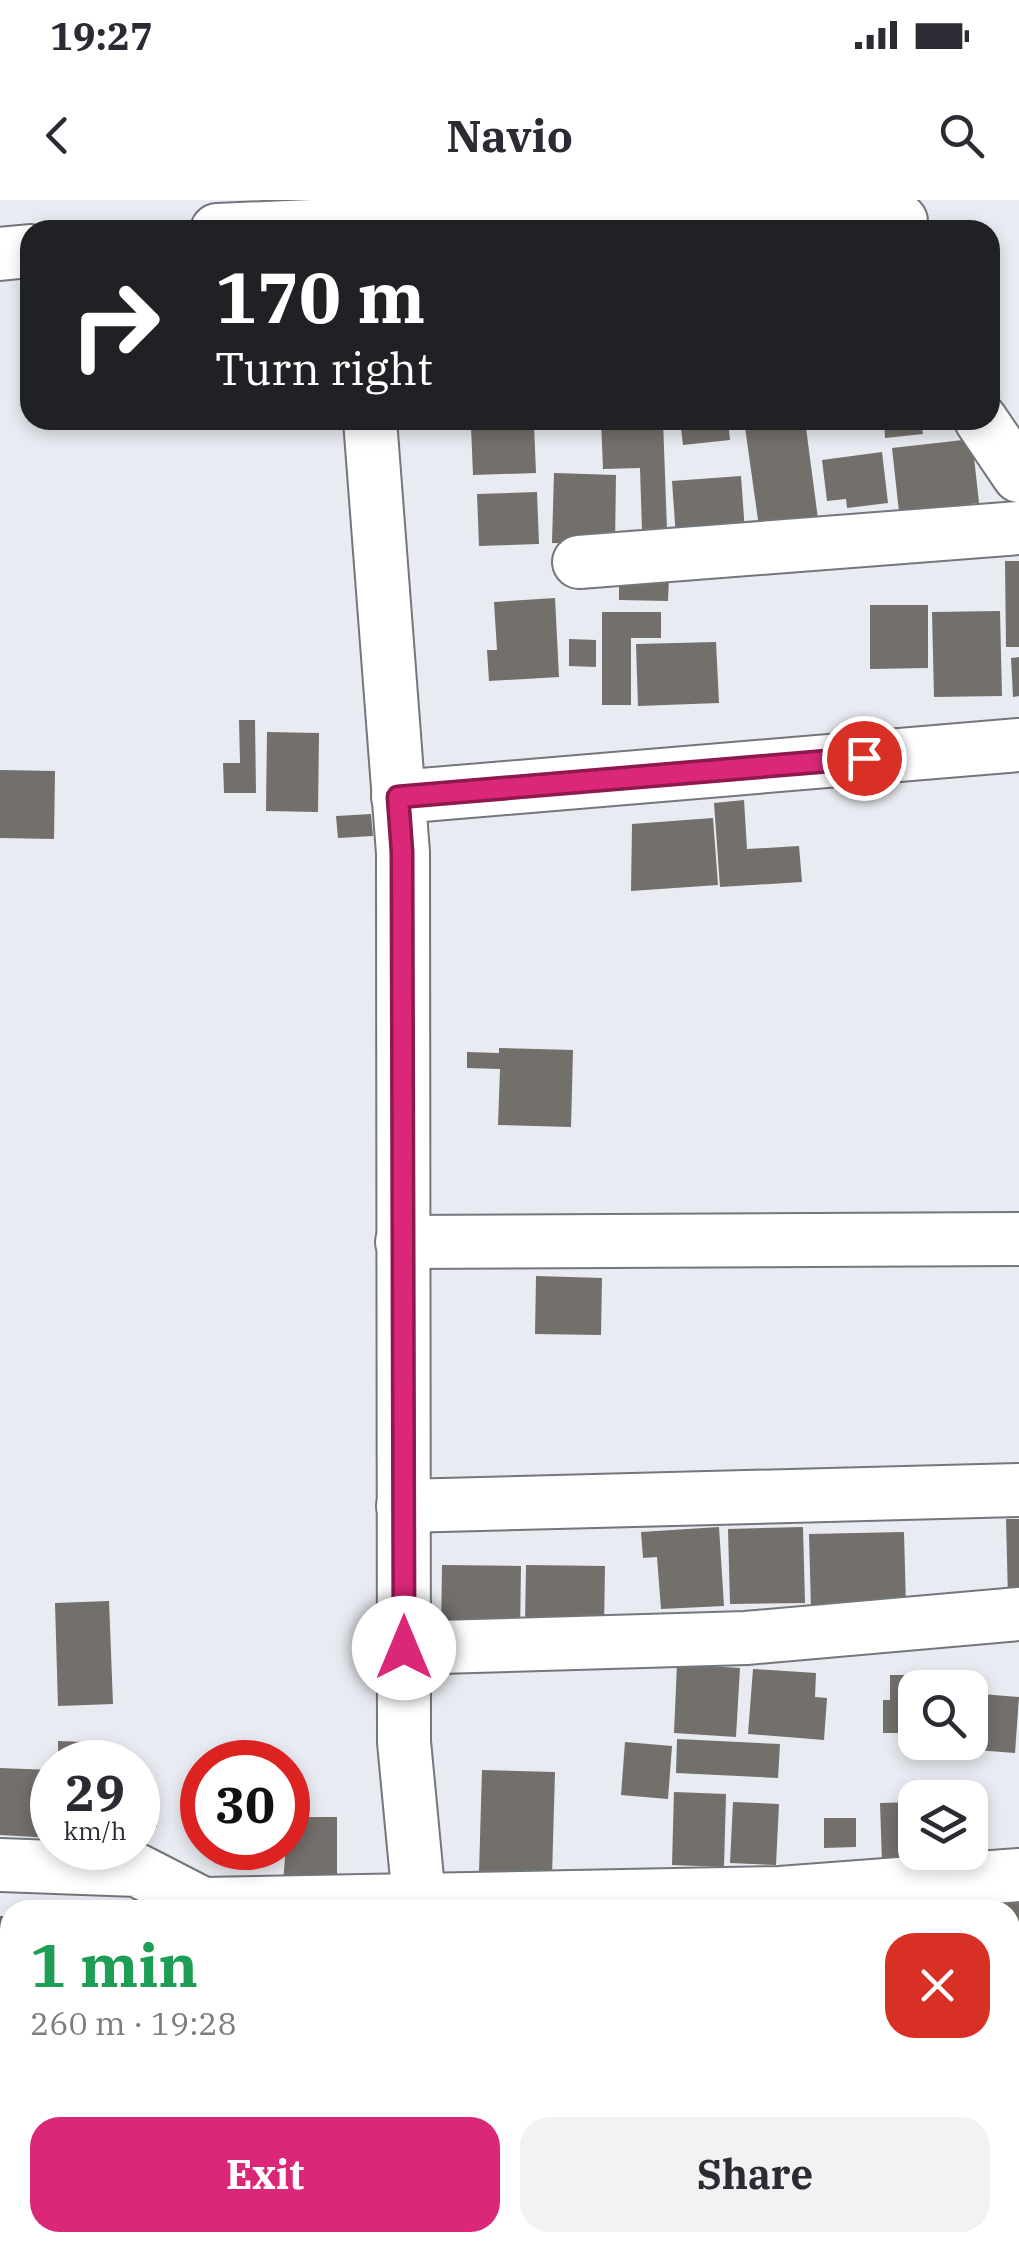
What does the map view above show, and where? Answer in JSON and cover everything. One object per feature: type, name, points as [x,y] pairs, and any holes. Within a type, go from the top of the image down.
[{"type":"street","points":[[484,220],[548,216],[898,217]]},
{"type":"street","points":[[371,430],[402,852],[404,1742],[419,1900]]},
{"type":"street","points":[[988,430],[1019,476]]},
{"type":"street","points":[[579,562],[1019,528]]},
{"type":"street","points":[[398,797],[1019,745]]},
{"type":"street","points":[[402,1242],[1019,1240]]},
{"type":"street","points":[[403,1506],[1019,1490]]},
{"type":"street","points":[[404,1648],[746,1638],[1019,1614]]},
{"type":"street","points":[[0,1865],[137,1870],[184,1900]]},
{"type":"street","points":[[586,1900],[780,1893],[1019,1875]]},
{"type":"building","points":[[471,430],[534,430],[536,473],[473,475]]},
{"type":"building","points":[[601,430],[663,430],[667,530],[642,530],[640,468],[603,469]]},
{"type":"building","points":[[681,430],[729,430],[730,440],[683,445]]},
{"type":"building","points":[[745,430],[806,430],[818,519],[759,527]]},
{"type":"building","points":[[885,430],[922,430],[923,434],[885,438]]},
{"type":"building","points":[[972,439],[979,503],[899,512],[892,448]]},
{"type":"building","points":[[882,452],[888,503],[847,508],[846,499],[827,501],[822,460]]},
{"type":"building","points":[[554,473],[616,475],[615,544],[552,543]]},
{"type":"building","points":[[741,476],[745,532],[676,537],[672,481]]},
{"type":"building","points":[[537,492],[539,544],[479,546],[477,494]]},
{"type":"building","points":[[1005,561],[1019,561],[1019,647],[1006,647]]},
{"type":"building","points":[[619,577],[669,578],[668,601],[619,600]]},
{"type":"building","points":[[555,598],[559,677],[489,681],[487,650],[497,650],[494,602]]},
{"type":"building","points":[[870,605],[928,605],[928,668],[870,669]]},
{"type":"building","points":[[1000,611],[1002,696],[934,697],[932,612]]},
{"type":"building","points":[[602,612],[661,612],[661,638],[631,638],[631,705],[602,705]]},
{"type":"building","points":[[569,639],[596,640],[596,667],[569,666]]},
{"type":"building","points":[[716,642],[719,703],[638,706],[636,644]]},
{"type":"building","points":[[1019,657],[1019,696],[1013,697],[1011,658]]},
{"type":"building","points":[[239,720],[255,720],[256,793],[224,793],[223,763],[240,763]]},
{"type":"building","points":[[267,732],[319,733],[318,812],[266,811]]},
{"type":"building","points":[[0,770],[55,771],[54,839],[0,838]]},
{"type":"building","points":[[744,800],[747,849],[799,846],[802,882],[720,887],[714,803]]},
{"type":"building","points":[[371,814],[373,836],[338,838],[336,816]]},
{"type":"building","points":[[713,818],[718,885],[631,891],[632,824]]},
{"type":"building","points":[[499,1048],[573,1050],[571,1127],[498,1125],[500,1069],[467,1068],[467,1052],[499,1053]]},
{"type":"building","points":[[536,1276],[602,1278],[601,1335],[535,1334]]},
{"type":"building","points":[[1006,1519],[1019,1519],[1019,1598],[1008,1598]]},
{"type":"building","points":[[719,1527],[724,1606],[661,1609],[657,1557],[643,1558],[641,1532]]},
{"type":"building","points":[[803,1527],[805,1603],[730,1604],[728,1529]]},
{"type":"building","points":[[904,1532],[906,1607],[811,1609],[809,1534]]},
{"type":"building","points":[[442,1565],[521,1566],[520,1635],[441,1634]]},
{"type":"building","points":[[526,1565],[605,1566],[604,1628],[525,1626]]},
{"type":"building","points":[[109,1601],[113,1704],[58,1706],[55,1603]]},
{"type":"building","points":[[677,1664],[740,1668],[736,1737],[674,1733]]},
{"type":"building","points":[[753,1669],[816,1673],[815,1697],[827,1698],[824,1740],[748,1734]]},
{"type":"building","points":[[890,1675],[898,1675],[898,1733],[883,1733],[883,1700],[890,1700]]},
{"type":"building","points":[[988,1694],[1019,1697],[1015,1753],[988,1751]]},
{"type":"building","points":[[677,1739],[780,1744],[778,1778],[676,1773]]},
{"type":"building","points":[[625,1742],[672,1746],[668,1799],[621,1795]]},
{"type":"building","points":[[0,1768],[30,1769],[30,1837],[0,1835]]},
{"type":"building","points":[[482,1770],[555,1772],[552,1876],[479,1873]]},
{"type":"building","points":[[674,1792],[726,1794],[724,1867],[672,1865]]},
{"type":"building","points":[[733,1802],[779,1804],[776,1865],[730,1863]]},
{"type":"building","points":[[898,1802],[898,1861],[882,1862],[880,1803]]},
{"type":"building","points":[[310,1817],[337,1817],[337,1884],[283,1884],[284,1870],[310,1870]]},
{"type":"building","points":[[824,1818],[856,1818],[856,1847],[824,1848]]},
{"type":"building","points":[[975,1889],[1019,1889],[1019,1900],[969,1900]]},
{"type":"route","points":[[404,1648],[402,852],[398,797],[864,758]]}]
